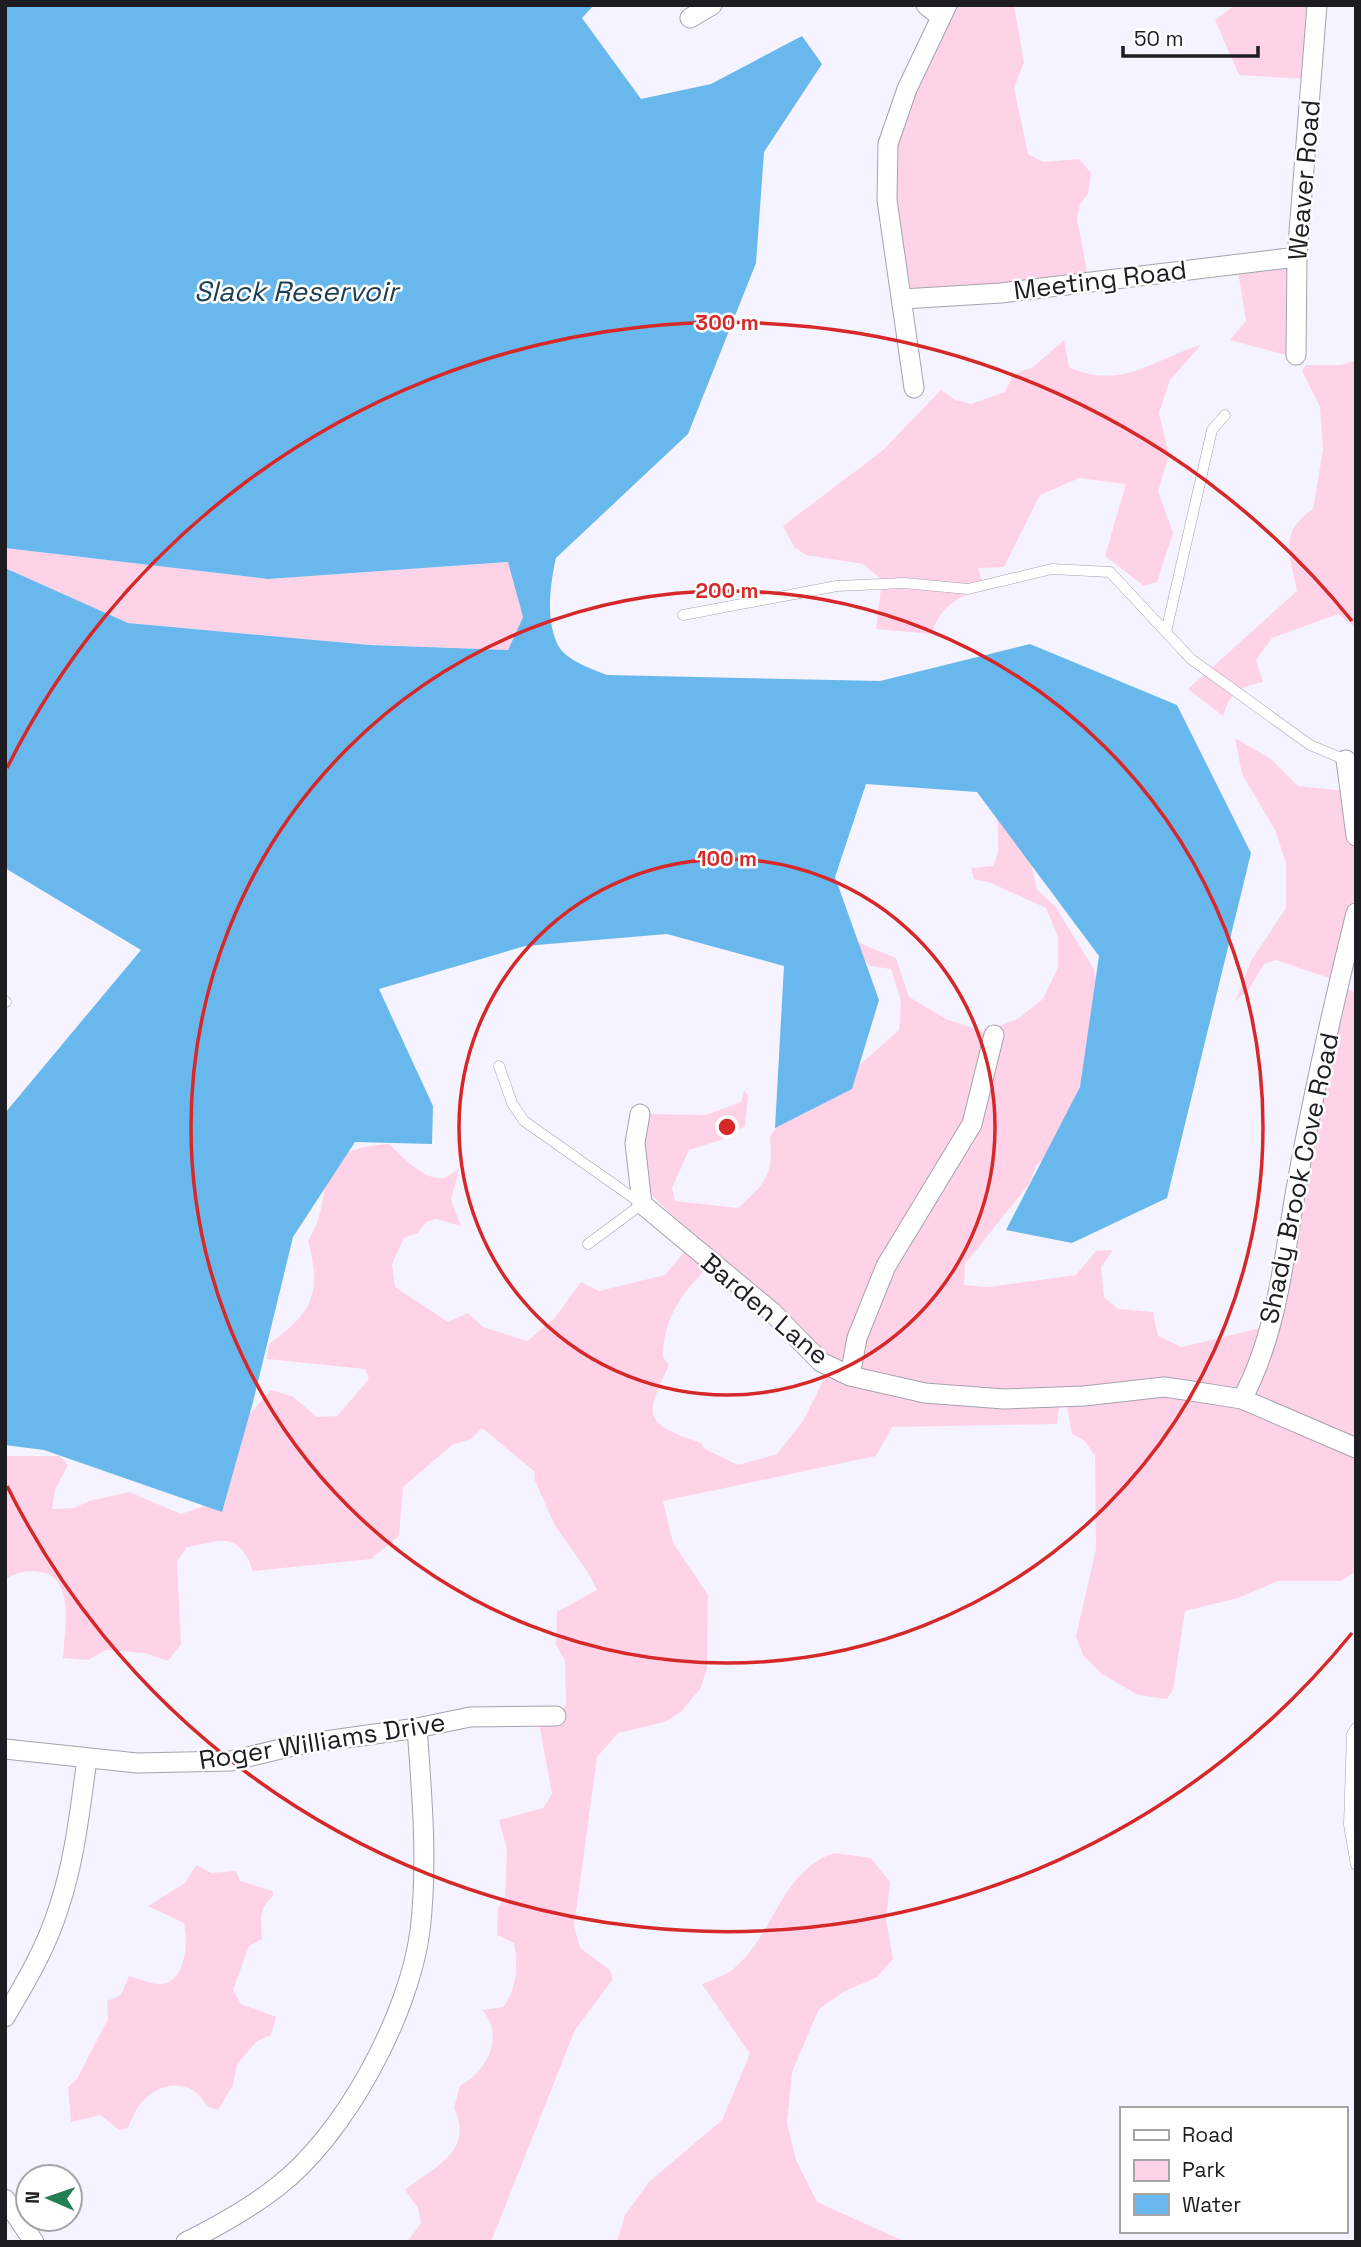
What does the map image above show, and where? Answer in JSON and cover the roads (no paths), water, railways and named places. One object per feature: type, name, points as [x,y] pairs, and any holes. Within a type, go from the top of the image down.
[{"type":"street","points":[[690,18],[712,5]]},
{"type":"street","name":"Weaver Road","points":[[1296,355],[1297,257],[1317,5]]},
{"type":"street","points":[[914,388],[887,200],[888,144],[938,9]]},
{"type":"street","name":"Meeting Road","points":[[903,299],[1001,293],[1297,257]]},
{"type":"street","points":[[1346,760],[1356,836]]},
{"type":"street","name":"Shady Brook Cove Road","points":[[1242,1399],[1249,1385],[1273,1308],[1300,1166],[1356,913]]},
{"type":"street","points":[[850,1376],[857,1338],[886,1266],[972,1124],[994,1035]]},
{"type":"street","points":[[640,1114],[635,1143],[642,1204]]},
{"type":"street","name":"Barden Lane","points":[[642,1204],[772,1312],[821,1362],[850,1376],[925,1393],[1004,1399],[1084,1396],[1164,1387],[1242,1399],[1356,1448]]},
{"type":"street","name":"Roger Williams Drive","points":[[5,1749],[137,1763],[231,1761],[297,1745],[417,1728],[470,1717],[556,1716]]},
{"type":"street","points":[[186,2242],[227,2221],[279,2186],[320,2143],[356,2095],[386,2038],[405,1992],[420,1933],[424,1856],[417,1728]]},
{"type":"street","points":[[5,2017],[32,1972],[59,1908],[76,1839],[87,1759]]},
{"type":"street","points":[[5,2199],[34,2242]]},
{"type":"lane","points":[[1166,632],[1212,430],[1225,415]]},
{"type":"lane","points":[[682,615],[837,586],[904,583],[968,589],[1052,569],[1110,572],[1191,659],[1310,745],[1346,760]]},
{"type":"lane","points":[[499,1066],[512,1103],[524,1121],[642,1204],[587,1244]]},
{"type":"lane","points":[[1356,1728],[1352,1734],[1349,1825],[1356,1865]]},
{"type":"water","name":"Slack Reservoir","points":[[5,5],[594,5],[582,18],[641,99],[711,84],[802,36],[822,64],[764,152],[756,263],[688,434],[556,558],[550,603],[555,637],[559,647],[568,656],[607,675],[880,681],[1030,644],[1177,705],[1251,853],[1167,1198],[1072,1243],[1006,1230],[1080,1087],[1099,956],[977,792],[866,784],[835,877],[879,1000],[852,1089],[775,1128],[784,966],[667,934],[525,946],[379,989],[433,1106],[432,1144],[355,1142],[293,1237],[253,1402],[222,1512],[44,1450],[5,1445],[5,1113],[141,950],[5,868],[5,568],[128,623],[370,645],[508,650],[523,617],[508,562],[268,579],[5,548]]}]
